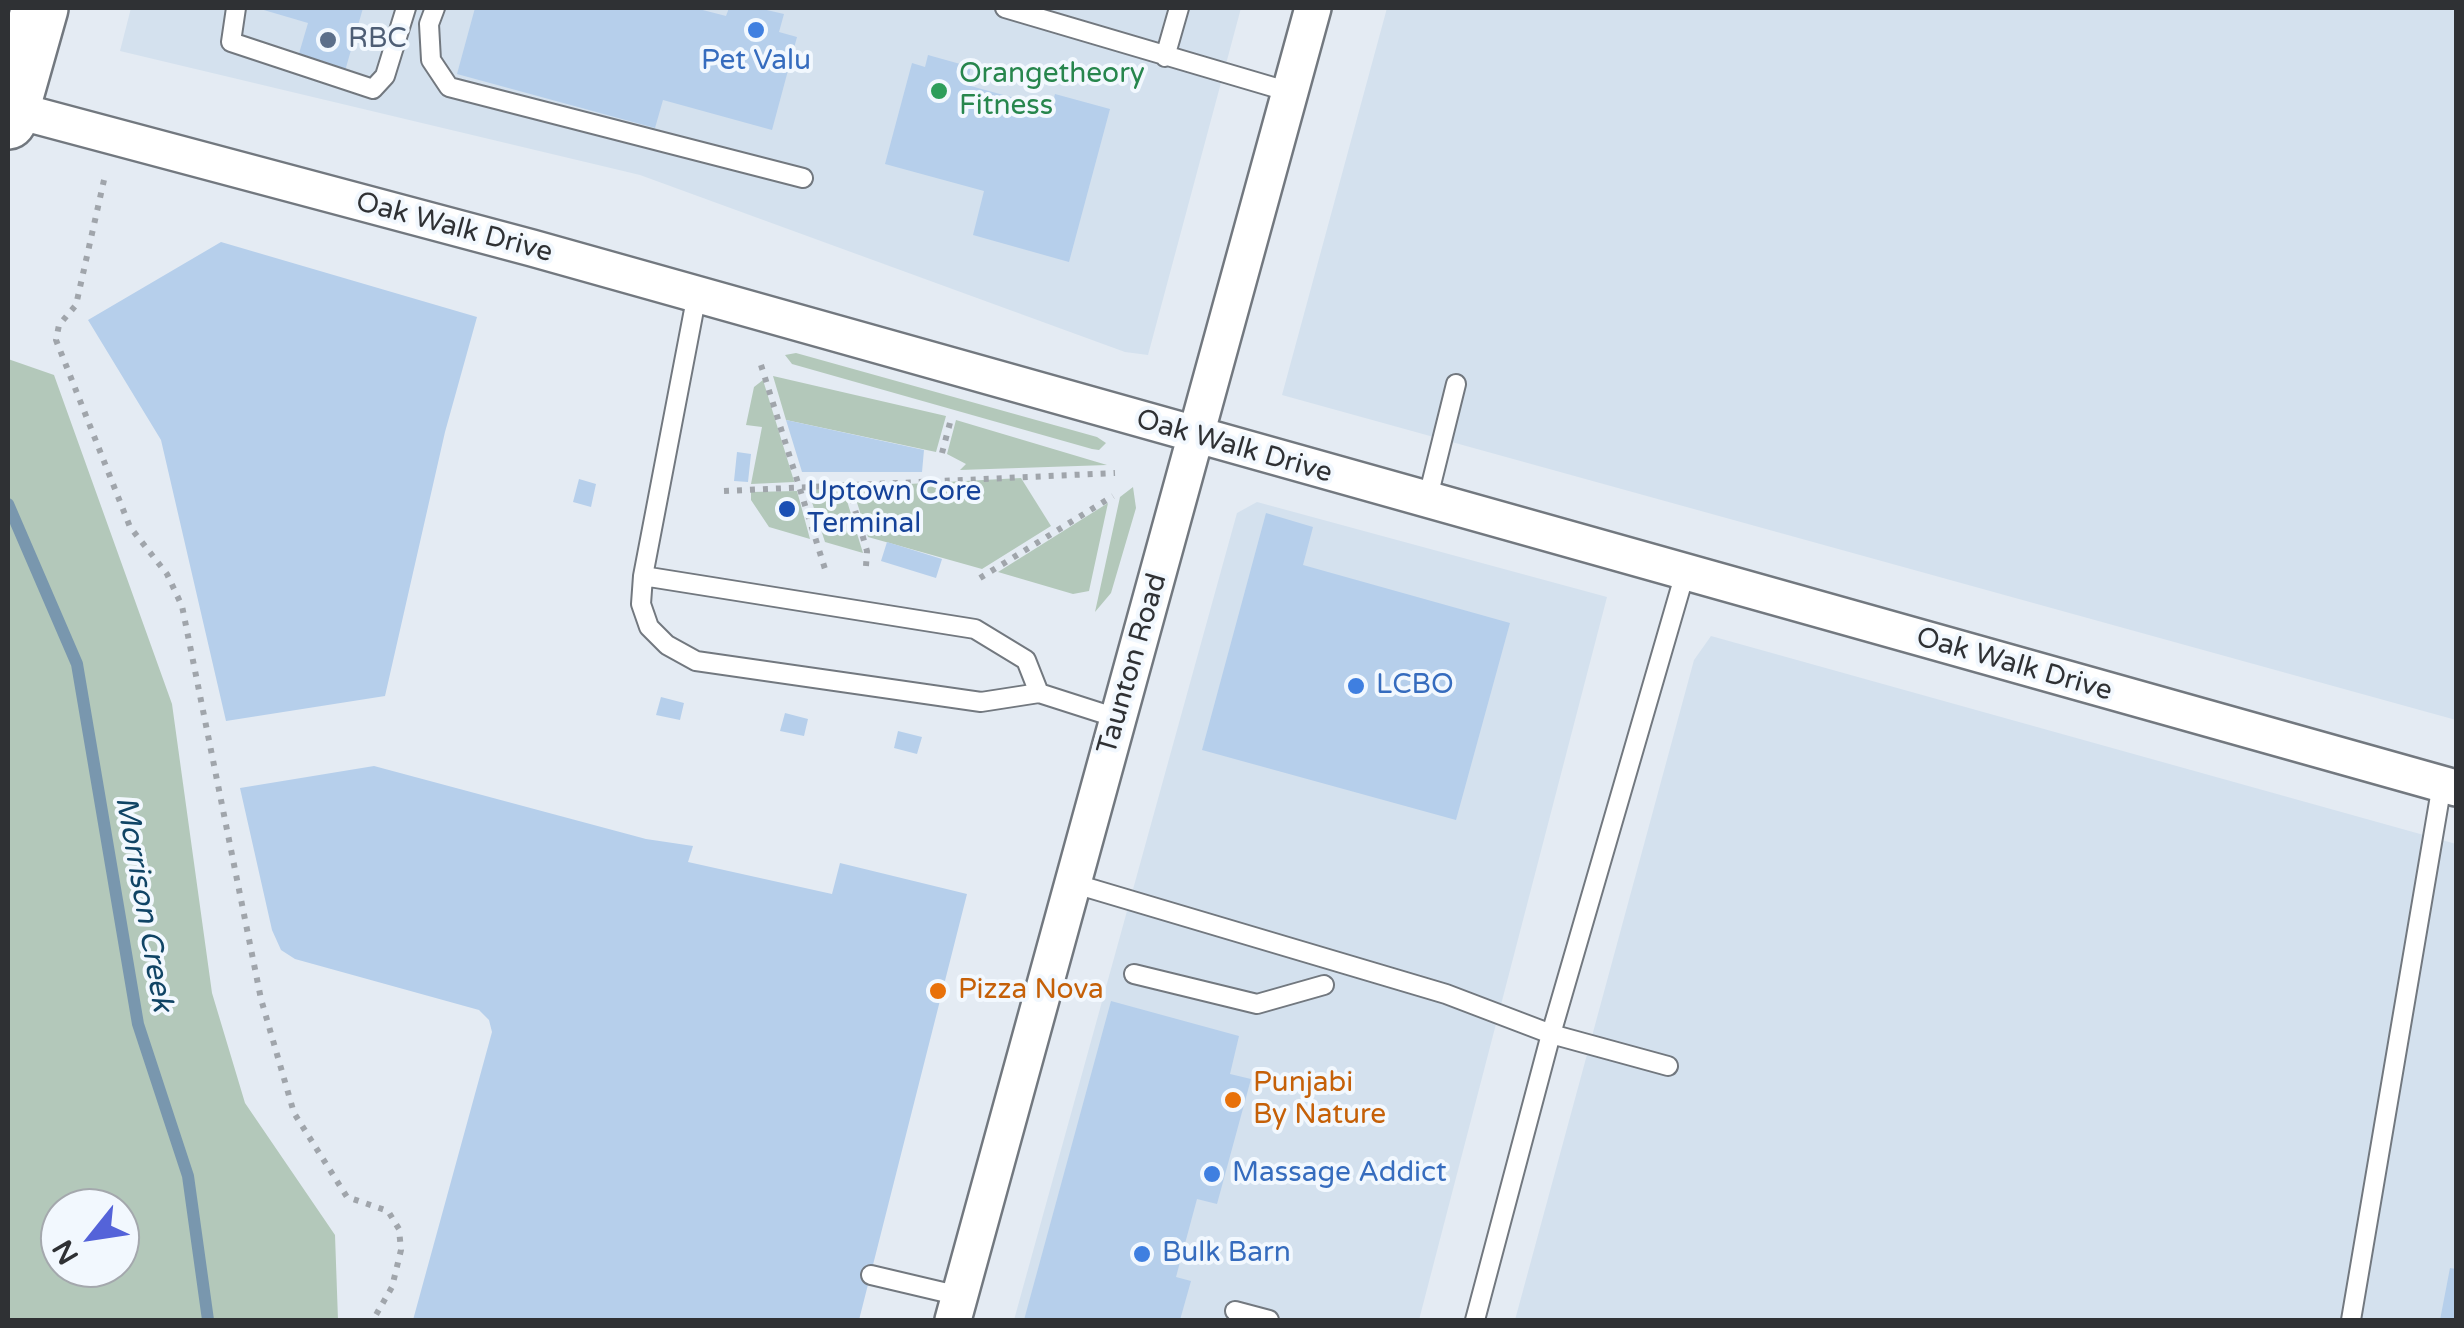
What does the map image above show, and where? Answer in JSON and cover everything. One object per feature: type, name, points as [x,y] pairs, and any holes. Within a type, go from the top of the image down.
[{"type":"main road","points":[[9,115],[40,8]]},
{"type":"street","name":"Taunton Road","points":[[956,1309],[1313,8]]},
{"type":"street","name":"Oak Walk Drive","points":[[9,115],[697,294],[2449,786]]},
{"type":"lane","points":[[236,8],[232,42],[373,89],[385,76],[406,8]]},
{"type":"lane","points":[[435,8],[429,24],[431,60],[449,88],[803,178]]},
{"type":"lane","points":[[1005,8],[1290,92]]},
{"type":"lane","points":[[1165,57],[1179,8]]},
{"type":"lane","points":[[697,294],[643,576],[640,604],[649,627],[667,645],[696,661],[981,702],[1040,693],[1117,718]]},
{"type":"lane","points":[[1426,501],[1456,384]]},
{"type":"lane","points":[[1475,1320],[1552,1034],[1685,573]]},
{"type":"lane","points":[[643,576],[975,629],[1026,660],[1040,693]]},
{"type":"lane","points":[[2352,1320],[2449,786]]},
{"type":"lane","points":[[1072,884],[1446,994],[1552,1034],[1668,1066]]},
{"type":"lane","points":[[1134,974],[1257,1004],[1324,985]]},
{"type":"lane","points":[[871,1276],[956,1309]]},
{"type":"lane","points":[[1235,1311],[1269,1320]]},
{"type":"path","points":[[104,180],[76,305],[58,325],[56,340],[130,526],[167,574],[182,606],[261,1000],[294,1113],[347,1198],[388,1210],[399,1229],[401,1250],[392,1287],[373,1320]]},
{"type":"path","points":[[761,365],[825,569]]},
{"type":"path","points":[[942,453],[951,418]]},
{"type":"path","points":[[724,492],[1116,473]]},
{"type":"path","points":[[848,486],[867,550],[866,566]]},
{"type":"path","points":[[980,578],[1113,496]]},
{"type":"shaded area","points":[[131,8],[1241,8],[1148,355],[1125,352],[640,175],[120,51]]},
{"type":"shaded area","points":[[1387,8],[2456,8],[2456,720],[1282,395]]},
{"type":"shaded area","points":[[1257,502],[1607,597],[1419,1320],[1014,1320],[1237,513]]},
{"type":"shaded area","points":[[1711,636],[2456,844],[2456,1320],[1515,1320],[1694,660]]},
{"type":"green space","points":[[796,353],[1097,437],[1106,443],[1099,450],[1092,449],[792,364],[785,355]]},
{"type":"green space","points":[[8,359],[54,375],[172,704],[212,993],[245,1103],[335,1235],[338,1320],[8,1320]]},
{"type":"green space","points":[[773,376],[946,416],[936,452],[786,420]]},
{"type":"green space","points":[[763,380],[794,482],[751,484],[762,427],[746,425],[754,387]]},
{"type":"green space","points":[[956,420],[1107,465],[960,470],[966,464],[947,454]]},
{"type":"green space","points":[[1021,478],[1051,526],[982,569],[868,537],[852,487]]},
{"type":"green space","points":[[1133,487],[1136,508],[1111,593],[1095,612],[1120,497]]},
{"type":"green space","points":[[843,488],[863,553],[825,542],[808,490]]},
{"type":"green space","points":[[797,491],[810,539],[769,527],[751,500],[751,492]]},
{"type":"green space","points":[[1108,503],[1089,591],[1073,594],[998,572]]},
{"type":"building","name":"RBC","points":[[257,8],[363,8],[345,71],[298,57],[308,23]]},
{"type":"building","points":[[475,8],[695,8],[726,16],[729,8],[758,8],[784,14],[779,32],[797,37],[772,130],[663,100],[655,128],[457,74]]},
{"type":"building","points":[[928,55],[971,67],[967,85],[1051,108],[1055,94],[1110,109],[1069,262],[973,235],[984,191],[885,164],[912,63],[925,67]]},
{"type":"building","points":[[221,242],[477,317],[445,432],[385,696],[226,721],[161,440],[88,320]]},
{"type":"building","points":[[786,420],[924,450],[922,472],[802,472]]},
{"type":"building","points":[[737,452],[751,454],[748,482],[734,481]]},
{"type":"building","points":[[579,479],[596,484],[591,507],[573,502]]},
{"type":"building","name":"LCBO","points":[[1266,513],[1313,527],[1303,565],[1510,623],[1456,820],[1202,750]]},
{"type":"building","points":[[887,542],[942,559],[936,578],[881,561]]},
{"type":"building","points":[[661,697],[684,703],[680,720],[656,715]]},
{"type":"building","points":[[785,713],[808,719],[804,736],[780,731]]},
{"type":"building","points":[[898,731],[922,737],[917,754],[894,748]]},
{"type":"building","points":[[374,766],[646,839],[693,846],[688,862],[832,894],[840,863],[967,894],[859,1320],[413,1320],[492,1032],[489,1020],[479,1010],[295,959],[281,950],[272,930],[240,788]]},
{"type":"building","points":[[1111,1001],[1239,1036],[1230,1074],[1251,1079],[1217,1204],[1197,1199],[1176,1277],[1191,1281],[1180,1320],[1024,1320]]},
{"type":"building","points":[[2450,1268],[2456,1269],[2456,1320],[2440,1320]]},
{"type":"waterway","name":"Morrison Creek","points":[[8,504],[77,664],[138,1024],[188,1176],[208,1320]]},
{"type":"place","name":"Pet Valu","points":[[756,30]]},
{"type":"place","name":"RBC","points":[[328,40]]},
{"type":"place","name":"Orangetheory Fitness","points":[[939,91]]},
{"type":"place","name":"Uptown Core Terminal","points":[[787,509]]},
{"type":"place","name":"LCBO","points":[[1356,686]]},
{"type":"place","name":"Pizza Nova","points":[[938,991]]},
{"type":"place","name":"Punjabi By Nature","points":[[1233,1100]]},
{"type":"place","name":"Massage Addict","points":[[1212,1174]]},
{"type":"place","name":"Bulk Barn","points":[[1142,1254]]}]
